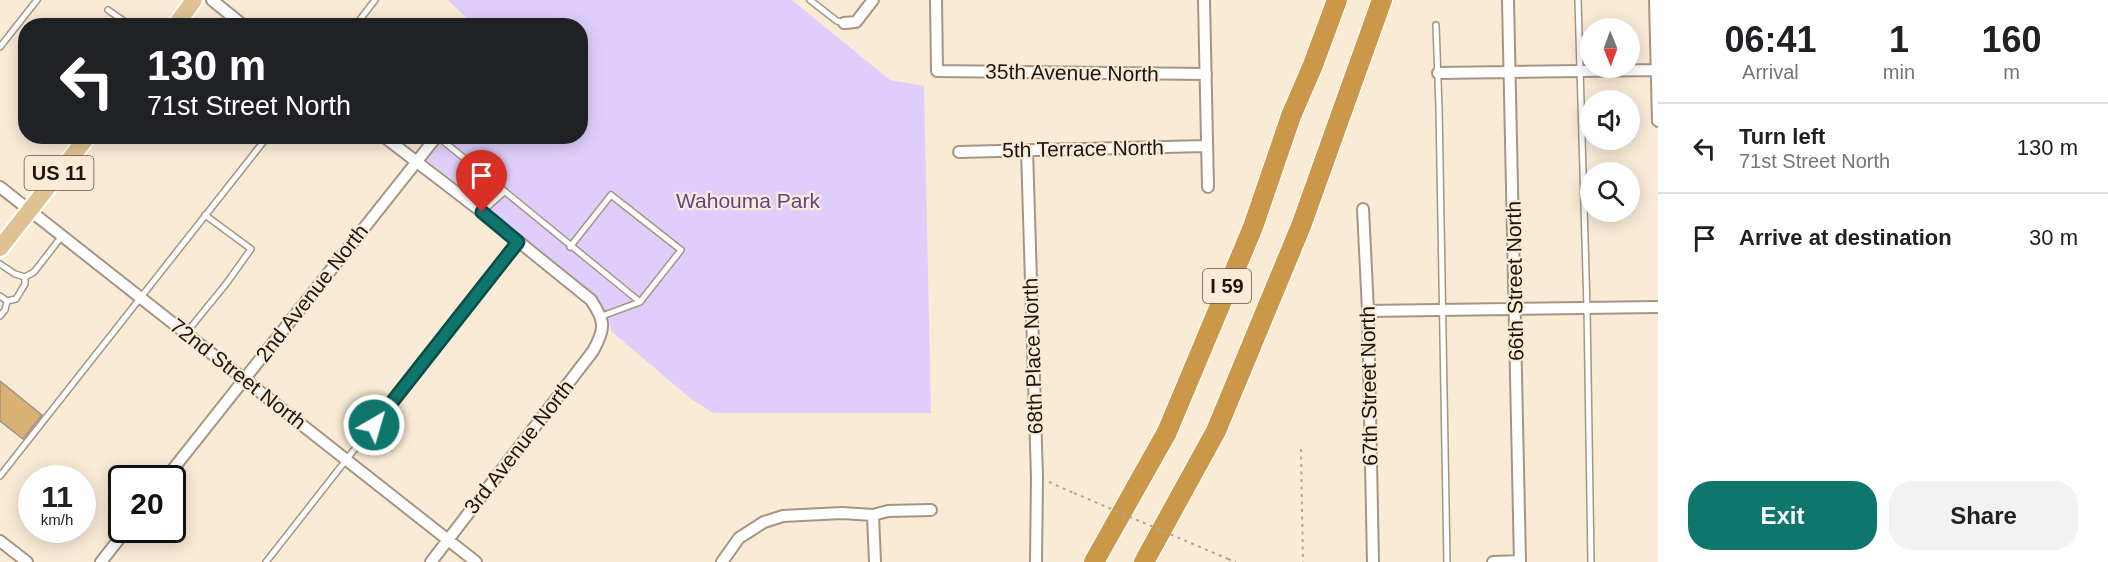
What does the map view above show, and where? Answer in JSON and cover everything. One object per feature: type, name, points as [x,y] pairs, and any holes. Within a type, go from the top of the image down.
[{"type":"highway","name":"I 59","points":[[1094,562],[1167,432],[1253,227],[1291,116],[1337,0]]},
{"type":"highway","name":"I 59","points":[[1144,562],[1216,431],[1301,226],[1382,0]]},
{"type":"main road","points":[[181,18],[195,0]]},
{"type":"main road","name":"US 11","points":[[0,248],[82,144]]},
{"type":"street","points":[[212,0],[227,18]]},
{"type":"street","points":[[844,23],[856,22],[873,0]]},
{"type":"street","name":"35th Avenue North","points":[[936,0],[937,71],[1206,75]]},
{"type":"street","points":[[1204,0],[1208,187]]},
{"type":"street","name":"66th Street North","points":[[1508,0],[1520,562]]},
{"type":"street","points":[[1655,0],[1658,121]]},
{"type":"street","points":[[1640,70],[1657,70]]},
{"type":"street","points":[[1438,73],[1580,71]]},
{"type":"street","points":[[393,144],[591,300],[602,316]]},
{"type":"street","name":"2nd Avenue North","points":[[176,465],[430,144]]},
{"type":"street","name":"5th Terrace North","points":[[959,152],[1207,146]]},
{"type":"street","name":"68th Place North","points":[[1028,150],[1037,477],[1036,562]]},
{"type":"street","name":"72nd Street North","points":[[0,187],[476,562]]},
{"type":"street","name":"67th Street North","points":[[1363,209],[1368,311],[1373,562]]},
{"type":"street","points":[[1368,311],[1658,307]]},
{"type":"street","name":"3rd Avenue North","points":[[431,562],[593,351],[603,334],[602,316]]},
{"type":"street","points":[[722,562],[739,538],[764,522],[783,516],[842,513],[873,515],[888,511],[931,510]]},
{"type":"street","points":[[873,515],[875,562]]},
{"type":"street","points":[[0,541],[27,562]]},
{"type":"street","points":[[101,562],[116,543]]},
{"type":"street","points":[[1493,562],[1520,562]]},
{"type":"lane","points":[[23,18],[37,0]]},
{"type":"lane","points":[[361,18],[375,0]]},
{"type":"lane","points":[[810,0],[837,21],[844,23]]},
{"type":"lane","points":[[1578,0],[1580,71]]},
{"type":"lane","points":[[108,10],[120,18]]},
{"type":"lane","points":[[0,47],[18,24]]},
{"type":"lane","points":[[1436,25],[1447,562]]},
{"type":"lane","points":[[1580,78],[1591,562]]},
{"type":"lane","points":[[0,476],[262,144]]},
{"type":"lane","points":[[447,144],[640,302]]},
{"type":"lane","points":[[482,212],[504,192]]},
{"type":"lane","points":[[570,247],[611,195],[681,250],[640,302],[602,316]]},
{"type":"lane","points":[[186,333],[251,249],[206,215]]},
{"type":"lane","points":[[0,264],[15,274],[25,277],[34,272],[62,236]]},
{"type":"lane","points":[[266,562],[518,242]]},
{"type":"lane","points":[[0,296],[7,301],[16,299],[25,284],[25,277]]},
{"type":"lane","points":[[0,316],[5,310],[7,301]]},
{"type":"path","points":[[1301,449],[1303,562]]},
{"type":"path","points":[[1037,477],[1236,562]]},
{"type":"green space","name":"Wahouma Park","points":[[448,0],[792,0],[890,80],[924,86],[931,413],[713,413],[690,398],[612,332],[604,308],[596,296],[427,160],[440,144],[588,144],[588,18],[467,18]]},
{"type":"building","points":[[0,381],[42,415],[23,439],[0,421]]},
{"type":"route","points":[[374,425],[518,242],[482,212]]}]
